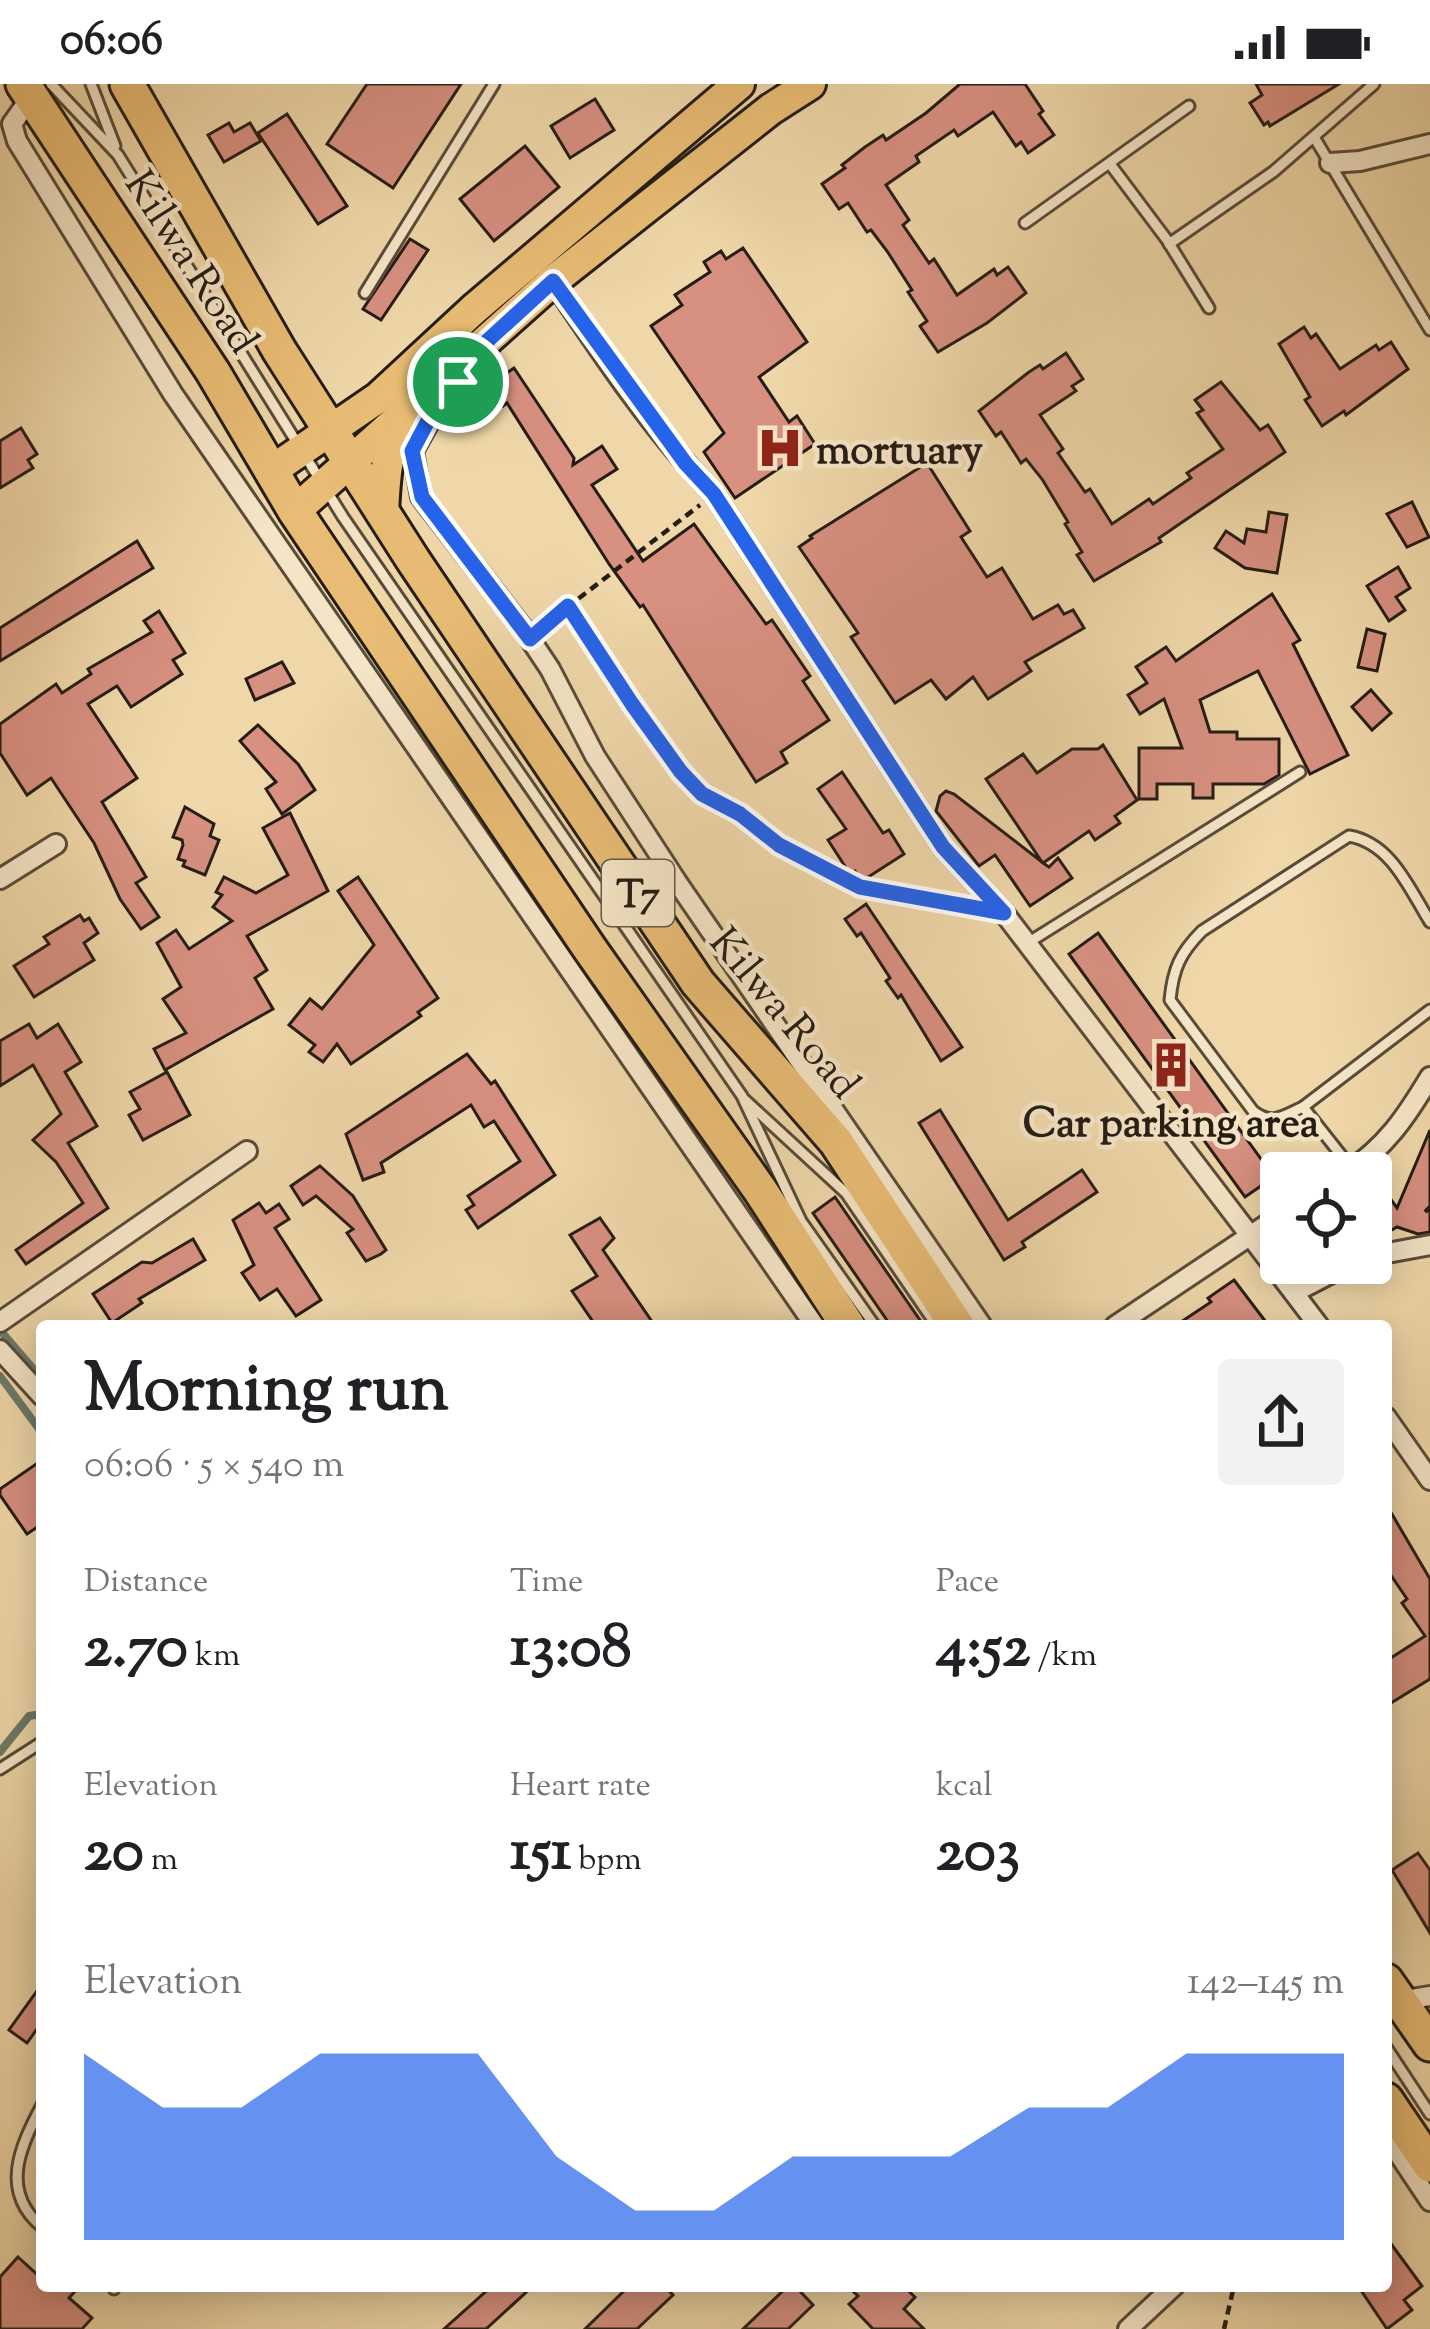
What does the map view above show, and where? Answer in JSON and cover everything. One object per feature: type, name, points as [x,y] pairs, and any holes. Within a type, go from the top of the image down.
[{"type":"highway","name":"Kilwa Road","points":[[127,84],[302,387],[316,440],[351,462],[698,983],[836,1142],[953,1320]]},
{"type":"highway","name":"Kilwa Road","points":[[35,88],[295,511],[844,1320]]},
{"type":"highway","points":[[1405,1993],[1430,2044]]},
{"type":"highway","points":[[1392,2109],[1430,2165]]},
{"type":"main road","points":[[271,471],[380,398],[474,309],[739,84]]},
{"type":"main road","points":[[295,511],[553,281],[771,109],[810,84]]},
{"type":"main road","points":[[302,387],[331,400],[380,398]]},
{"type":"main road","points":[[383,512],[389,447],[413,409]]},
{"type":"street","points":[[35,88],[12,124],[17,141],[173,394],[811,1320]]},
{"type":"street","points":[[1330,163],[1430,144]]},
{"type":"street","points":[[553,281],[686,464],[714,494],[943,847],[1004,913],[1315,1320]]},
{"type":"street","points":[[474,353],[412,451],[422,497],[530,639],[595,756],[676,882],[978,1320]]},
{"type":"street","points":[[0,879],[56,844]]},
{"type":"street","points":[[1378,1152],[1399,1128],[1430,1077]]},
{"type":"street","points":[[0,1322],[247,1151]]},
{"type":"street","points":[[1124,1320],[1260,1229]]},
{"type":"street","points":[[1392,1252],[1430,1245]]},
{"type":"street","points":[[1295,1292],[1310,1284]]},
{"type":"street","points":[[0,1350],[36,1389]]},
{"type":"street","points":[[1392,1426],[1430,1480]]},
{"type":"street","points":[[1392,2144],[1430,2200]]},
{"type":"street","points":[[1128,2329],[1168,2292]]},
{"type":"lane","points":[[91,84],[118,155],[316,440],[324,485],[742,1096],[801,1221],[871,1320]]},
{"type":"lane","points":[[365,293],[494,84]]},
{"type":"lane","points":[[1169,244],[1273,172],[1374,84]]},
{"type":"lane","points":[[35,88],[118,155]]},
{"type":"lane","points":[[1025,223],[1189,106]]},
{"type":"lane","points":[[1314,137],[1430,330]]},
{"type":"lane","points":[[1110,164],[1209,308]]},
{"type":"lane","points":[[1026,944],[1300,772]]},
{"type":"lane","points":[[1430,922],[1388,855],[1367,839],[1348,836],[1202,932],[1181,952],[1170,1000],[1253,1112],[1275,1121],[1303,1107],[1430,1010]]},
{"type":"lane","points":[[742,1096],[846,1193],[933,1320]]},
{"type":"lane","points":[[1303,1107],[1335,1152]]},
{"type":"lane","points":[[0,1768],[36,1746]]},
{"type":"lane","points":[[1392,2056],[1430,2114]]},
{"type":"lane","points":[[36,2116],[24,2139],[14,2192],[22,2210],[36,2222]]},
{"type":"path","points":[[530,639],[714,494]]},
{"type":"path","points":[[568,606],[632,704],[702,794],[740,814],[779,845],[860,887],[1004,913]]},
{"type":"path","points":[[1224,2329],[1233,2292]]},
{"type":"building","points":[[367,84],[461,84],[393,188],[327,144]]},
{"type":"building","points":[[960,84],[1025,84],[1054,135],[1028,153],[1021,142],[1016,146],[993,112],[958,136],[954,130],[916,156],[919,162],[886,185],[909,220],[903,225],[929,263],[934,259],[957,295],[994,269],[997,275],[1008,267],[1026,293],[938,352],[920,326],[927,321],[908,292],[912,290],[887,251],[848,203],[839,209],[822,184],[865,147],[883,135],[886,140]]},
{"type":"building","points":[[1256,84],[1339,84],[1270,126],[1268,122],[1264,125],[1250,103],[1262,95]]},
{"type":"building","points":[[595,99],[614,130],[570,158],[551,126]]},
{"type":"building","points":[[287,114],[347,206],[318,224],[258,133]]},
{"type":"building","points":[[229,123],[234,132],[250,123],[261,141],[224,162],[208,135]]},
{"type":"building","points":[[525,146],[559,187],[494,241],[460,199]]},
{"type":"building","points":[[410,239],[428,250],[381,320],[363,309]]},
{"type":"building","points":[[743,248],[807,342],[759,377],[789,422],[797,416],[815,444],[735,498],[704,452],[724,433],[651,326],[682,305],[675,295],[710,272],[704,262],[721,251],[726,259]]},
{"type":"building","points":[[1304,327],[1311,338],[1316,334],[1340,369],[1376,345],[1379,350],[1391,342],[1408,369],[1346,415],[1344,411],[1322,426],[1279,344]]},
{"type":"building","points":[[1066,353],[1083,379],[1072,386],[1076,391],[1040,415],[1063,449],[1058,453],[1085,492],[1090,489],[1112,524],[1149,499],[1153,504],[1223,449],[1197,413],[1203,410],[1195,400],[1221,382],[1260,430],[1268,425],[1285,452],[1159,538],[1161,542],[1094,581],[1077,555],[1082,552],[1068,522],[1042,479],[1026,459],[1021,463],[1001,432],[996,436],[979,411],[1029,372],[1040,365],[1043,369]]},
{"type":"building","points":[[514,368],[574,458],[573,465],[602,446],[617,469],[592,485],[643,561],[694,524],[766,624],[772,620],[810,676],[803,681],[829,720],[781,752],[787,763],[756,782],[643,605],[609,564],[507,403],[503,406],[489,385]]},
{"type":"building","points":[[21,428],[37,454],[28,460],[33,468],[0,488],[0,441]]},
{"type":"building","points":[[927,463],[970,531],[961,537],[987,577],[1002,568],[1033,619],[1058,605],[1064,614],[1073,610],[1084,628],[1025,662],[1031,671],[988,699],[973,677],[946,699],[931,680],[895,703],[851,637],[858,633],[799,547]]},
{"type":"building","points":[[1412,502],[1429,537],[1407,547],[1387,514]]},
{"type":"building","points":[[1269,512],[1287,515],[1277,573],[1245,568],[1215,548],[1226,531],[1244,543],[1247,529],[1266,532]]},
{"type":"building","points":[[137,541],[153,568],[0,661],[0,628]]},
{"type":"building","points":[[1398,567],[1410,588],[1396,597],[1405,610],[1389,621],[1367,586]]},
{"type":"building","points":[[1272,594],[1300,640],[1293,644],[1348,755],[1310,774],[1258,671],[1200,700],[1210,732],[1237,732],[1237,739],[1279,739],[1279,775],[1264,784],[1213,784],[1213,798],[1193,798],[1193,784],[1157,784],[1157,799],[1139,799],[1139,748],[1182,748],[1164,699],[1140,714],[1128,695],[1147,683],[1136,667],[1166,647],[1176,661]]},
{"type":"building","points":[[159,611],[185,653],[173,660],[182,674],[131,707],[117,686],[88,704],[137,778],[102,802],[146,877],[136,883],[159,917],[141,929],[120,899],[94,843],[51,778],[27,795],[0,753],[0,724],[56,684],[62,693],[91,674],[88,669],[152,632],[144,621]]},
{"type":"building","points":[[1367,629],[1385,634],[1377,671],[1358,667]]},
{"type":"building","points":[[282,662],[294,683],[255,700],[246,679]]},
{"type":"building","points":[[1371,690],[1391,713],[1372,730],[1352,707]]},
{"type":"building","points":[[258,725],[298,764],[315,790],[282,814],[266,789],[276,782],[240,741]]},
{"type":"building","points":[[1103,745],[1137,800],[1115,816],[1120,823],[1095,840],[1089,831],[1043,863],[1049,867],[1058,858],[1072,878],[1030,906],[995,855],[979,866],[936,811],[940,796],[946,791],[954,794],[1042,862],[986,779],[1023,754],[1037,773],[1072,749]]},
{"type":"building","points":[[842,772],[883,833],[889,830],[904,854],[862,881],[855,871],[850,874],[828,840],[846,829],[818,789]]},
{"type":"building","points":[[185,807],[214,824],[210,836],[219,840],[205,875],[178,859],[182,840],[173,837]]},
{"type":"building","points":[[290,813],[328,891],[247,936],[267,970],[255,978],[273,1009],[165,1070],[154,1049],[186,1033],[163,999],[181,987],[157,943],[176,930],[189,949],[232,921],[213,907],[222,895],[216,892],[224,877],[256,893],[288,875],[263,828]]},
{"type":"building","points":[[358,877],[438,998],[418,1012],[421,1016],[351,1064],[337,1044],[323,1062],[309,1052],[315,1045],[289,1025],[310,999],[322,1009],[374,945],[338,891]]},
{"type":"building","points":[[866,904],[962,1047],[941,1061],[901,995],[898,998],[886,981],[890,978],[861,933],[857,936],[845,919]]},
{"type":"building","points":[[80,915],[84,921],[89,918],[98,933],[84,943],[94,960],[34,997],[14,966],[49,944],[44,937]]},
{"type":"building","name":"Car parking area","points":[[1098,933],[1260,1158],[1260,1187],[1245,1197],[1069,954]]},
{"type":"building","points":[[29,1024],[37,1038],[58,1024],[81,1062],[65,1072],[97,1126],[68,1143],[108,1208],[26,1264],[16,1250],[83,1203],[56,1162],[33,1140],[61,1114],[33,1065],[0,1086],[0,1041]]},
{"type":"building","points":[[467,1054],[491,1084],[495,1081],[555,1175],[478,1228],[466,1210],[474,1205],[468,1196],[520,1161],[494,1121],[484,1127],[471,1105],[381,1163],[384,1172],[363,1180],[346,1134]]},
{"type":"building","points":[[167,1072],[190,1115],[143,1140],[129,1115],[140,1109],[130,1092]]},
{"type":"building","points":[[940,1110],[1008,1220],[1082,1170],[1097,1192],[1022,1242],[1025,1247],[1004,1260],[919,1123]]},
{"type":"building","points":[[1430,1130],[1430,1232],[1392,1230],[1392,1201],[1397,1208]]},
{"type":"building","points":[[320,1166],[353,1196],[386,1250],[381,1254],[366,1261],[347,1233],[353,1229],[316,1196],[303,1205],[291,1186]]},
{"type":"building","points":[[835,1197],[920,1320],[887,1320],[813,1213]]},
{"type":"building","points":[[259,1203],[266,1213],[279,1204],[289,1219],[275,1228],[321,1300],[296,1316],[277,1289],[260,1300],[242,1273],[254,1265],[233,1220]]},
{"type":"building","points":[[600,1218],[614,1238],[603,1250],[651,1320],[592,1320],[572,1291],[597,1276],[570,1235]]},
{"type":"building","points":[[193,1239],[205,1260],[110,1320],[93,1294],[142,1262],[152,1263]]},
{"type":"building","points":[[1234,1280],[1264,1320],[1184,1320],[1211,1302],[1208,1298]]},
{"type":"building","points":[[36,1464],[36,1528],[27,1534],[0,1489]]},
{"type":"building","points":[[1392,1514],[1430,1579],[1430,1679],[1392,1702],[1392,1657],[1425,1636],[1402,1603],[1407,1599],[1392,1577]]},
{"type":"building","points":[[1418,1853],[1430,1870],[1430,1933],[1392,1870]]},
{"type":"building","points":[[36,1992],[36,2030],[27,2043],[9,2030]]},
{"type":"building","points":[[1392,2245],[1422,2286],[1404,2300],[1412,2310],[1387,2329],[1362,2292],[1392,2292]]},
{"type":"building","points":[[18,2257],[36,2274],[36,2292],[74,2292],[69,2298],[92,2318],[82,2329],[0,2329],[0,2277]]},
{"type":"building","points":[[485,2292],[526,2292],[486,2329],[444,2329]]},
{"type":"building","points":[[623,2292],[673,2295],[637,2329],[585,2329]]},
{"type":"building","points":[[782,2292],[801,2292],[813,2305],[788,2329],[743,2329]]},
{"type":"building","points":[[854,2292],[910,2292],[915,2297],[904,2309],[924,2329],[873,2329],[849,2304],[858,2296]]},
{"type":"waterway","points":[[0,1330],[36,1372]]},
{"type":"waterway","points":[[0,1376],[36,1425]]},
{"type":"waterway","points":[[0,1752],[29,1716],[36,1715]]},
{"type":"place","name":"mortuary","points":[[780,448]]},
{"type":"place","name":"Car parking area","points":[[1171,1065]]},
{"type":"route","points":[[553,281],[600,351],[714,494],[943,847],[1004,913],[860,887],[779,845],[740,814],[702,794],[681,772],[568,606],[530,639],[422,497],[416,476],[412,451],[430,417],[458,382],[474,353],[553,281]]}]
